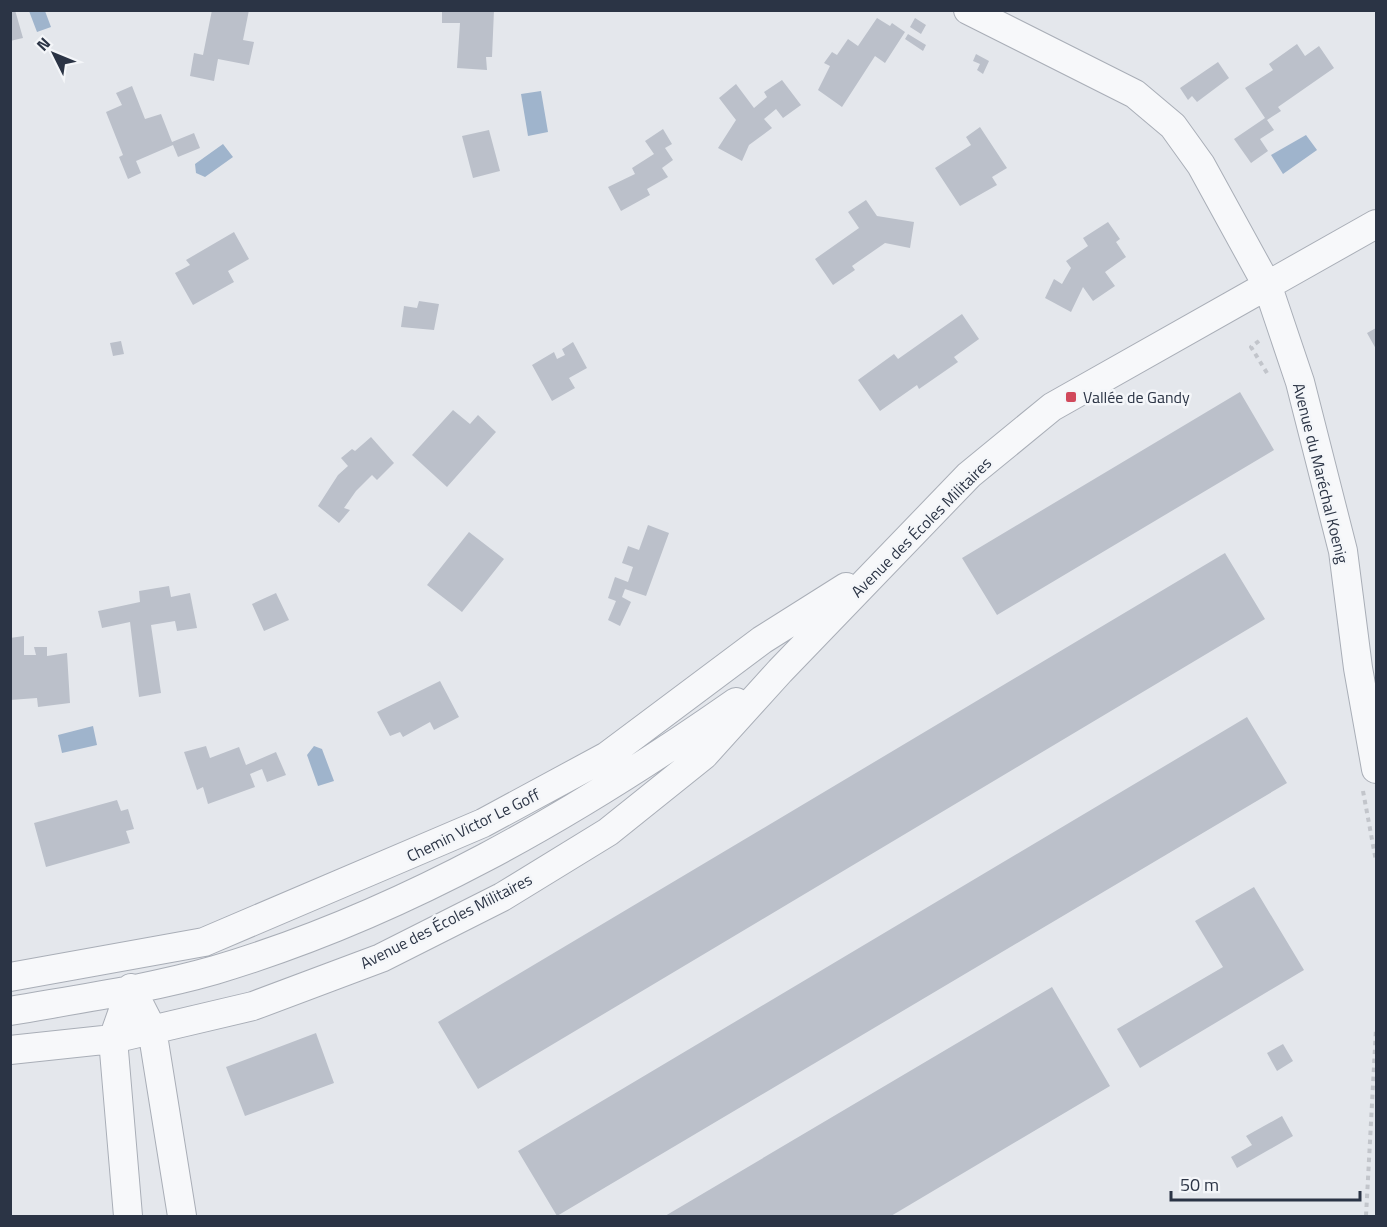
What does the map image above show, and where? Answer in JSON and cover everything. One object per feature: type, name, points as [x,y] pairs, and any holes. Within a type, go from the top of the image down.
[{"type":"street","name":"Avenue du Maréchal Koenig","points":[[968,10],[1135,94],[1173,126],[1201,165],[1268,287],[1300,382],[1343,551],[1358,668],[1377,769]]},
{"type":"street","name":"Avenue des Écoles Militaires","points":[[10,1050],[113,1039],[253,1006],[370,962],[502,897],[608,832],[704,755],[780,671],[969,475],[1052,407],[1377,224]]},
{"type":"street","name":"Chemin Victor Le Goff","points":[[10,977],[204,942],[483,824],[607,756],[762,640],[885,562]]},
{"type":"street","name":"Avenue des Écoles Militaires","points":[[10,1011],[214,970],[323,932],[467,867],[566,813],[696,730],[780,671]]},
{"type":"street","points":[[131,988],[152,1029],[182,1216]]},
{"type":"street","points":[[128,1216],[113,1039],[131,988]]},
{"type":"path","points":[[1366,1216],[1377,1029]]},
{"type":"water","points":[[29,11],[45,11],[51,27],[37,32]]},
{"type":"water","points":[[541,91],[548,132],[528,136],[521,94]]},
{"type":"water","points":[[1306,135],[1317,150],[1283,174],[1271,155]]},
{"type":"water","points":[[223,144],[233,157],[205,177],[196,173],[195,164]]},
{"type":"water","points":[[93,726],[97,745],[62,753],[58,735]]},
{"type":"water","points":[[314,746],[322,749],[334,781],[318,786],[307,755]]},
{"type":"building","points":[[10,10],[15,10],[23,38],[10,41]]},
{"type":"building","points":[[212,10],[249,10],[243,40],[254,42],[249,65],[218,59],[214,81],[190,76],[194,53],[203,55]]},
{"type":"building","points":[[442,10],[494,10],[492,57],[486,57],[487,70],[457,68],[460,23],[442,23]]},
{"type":"building","points":[[877,18],[890,26],[892,23],[905,32],[885,63],[875,56],[842,107],[818,90],[830,66],[824,63],[832,52],[837,55],[848,39],[858,46]]},
{"type":"building","points":[[915,18],[926,25],[921,34],[910,27]]},
{"type":"building","points":[[908,34],[926,45],[923,51],[905,39]]},
{"type":"building","points":[[1297,44],[1305,56],[1319,46],[1334,68],[1278,107],[1281,111],[1267,120],[1274,130],[1260,139],[1268,151],[1251,163],[1234,139],[1265,118],[1245,88],[1273,70],[1269,64]]},
{"type":"building","points":[[976,54],[989,61],[983,74],[977,70],[980,64],[973,61]]},
{"type":"building","points":[[1218,62],[1229,78],[1197,102],[1192,96],[1188,100],[1180,88]]},
{"type":"building","points":[[782,80],[801,105],[783,118],[776,109],[764,119],[772,128],[749,145],[742,161],[718,148],[736,120],[719,98],[736,84],[754,108],[767,97],[764,92]]},
{"type":"building","points":[[132,86],[145,119],[161,114],[172,142],[194,133],[200,148],[178,157],[173,145],[136,161],[141,173],[128,179],[119,157],[123,155],[106,112],[122,105],[116,93]]},
{"type":"building","points":[[980,127],[1007,168],[992,177],[997,185],[960,206],[935,168],[971,145],[966,137]]},
{"type":"building","points":[[663,129],[672,144],[665,148],[673,160],[662,168],[668,177],[647,189],[650,195],[621,211],[608,187],[635,174],[632,168],[654,154],[645,141]]},
{"type":"building","points":[[489,130],[500,171],[473,178],[462,136]]},
{"type":"building","points":[[866,200],[877,216],[914,222],[910,248],[885,243],[852,266],[855,270],[833,285],[815,259],[859,228],[848,212]]},
{"type":"building","points":[[1108,222],[1120,239],[1116,242],[1126,257],[1105,272],[1115,286],[1093,301],[1083,287],[1071,312],[1045,298],[1054,279],[1062,284],[1071,268],[1066,261],[1088,246],[1083,238]]},
{"type":"building","points":[[234,232],[249,259],[228,271],[234,282],[193,305],[175,273],[190,265],[186,260]]},
{"type":"building","points":[[419,301],[439,304],[434,330],[401,327],[404,306],[417,308]]},
{"type":"building","points":[[962,314],[979,339],[954,357],[958,362],[919,389],[917,385],[880,411],[858,380],[894,354],[898,359]]},
{"type":"building","points":[[1376,328],[1376,349],[1367,333]]},
{"type":"building","points":[[121,341],[124,354],[113,356],[110,343]]},
{"type":"building","points":[[573,342],[587,368],[569,378],[575,388],[552,401],[532,365],[554,352],[557,359],[565,355],[562,349]]},
{"type":"building","points":[[1240,392],[1274,450],[997,615],[962,558]]},
{"type":"building","points":[[453,410],[470,424],[478,415],[496,432],[447,487],[412,455]]},
{"type":"building","points":[[371,437],[394,463],[377,480],[372,475],[356,491],[344,508],[350,510],[339,523],[318,506],[338,475],[348,466],[341,458],[352,449],[355,451]]},
{"type":"building","points":[[648,525],[669,533],[646,596],[625,589],[622,597],[631,602],[620,626],[608,620],[616,601],[608,598],[615,577],[628,582],[633,567],[622,563],[628,546],[639,550]]},
{"type":"building","points":[[469,532],[504,559],[462,612],[427,585]]},
{"type":"building","points":[[1225,553],[1265,619],[478,1089],[438,1022]]},
{"type":"building","points":[[169,586],[171,597],[190,593],[197,628],[177,631],[175,621],[151,625],[161,693],[139,697],[130,622],[102,628],[98,611],[140,602],[139,591]]},
{"type":"building","points":[[276,593],[289,620],[264,631],[252,604]]},
{"type":"building","points":[[24,636],[24,655],[36,655],[34,647],[47,647],[47,656],[67,653],[70,703],[38,707],[37,698],[10,700],[10,638]]},
{"type":"building","points":[[440,681],[459,717],[434,730],[430,722],[403,737],[400,732],[390,736],[377,712]]},
{"type":"building","points":[[1247,717],[1287,783],[557,1216],[518,1151]]},
{"type":"building","points":[[206,746],[210,758],[239,747],[246,765],[276,752],[286,775],[267,782],[262,769],[250,774],[255,787],[208,804],[203,787],[197,790],[184,752]]},
{"type":"building","points":[[117,800],[121,811],[128,809],[134,829],[126,831],[130,843],[46,867],[34,823]]},
{"type":"building","points":[[1254,887],[1304,970],[1140,1068],[1117,1029],[1223,967],[1195,921]]},
{"type":"building","points":[[1052,987],[1110,1086],[891,1216],[665,1216]]},
{"type":"building","points":[[316,1033],[334,1083],[245,1116],[226,1067]]},
{"type":"building","points":[[1283,1044],[1293,1061],[1277,1071],[1267,1053]]},
{"type":"building","points":[[1282,1116],[1293,1136],[1237,1168],[1231,1157],[1252,1145],[1246,1136]]},
{"type":"place","name":"Vallée de Gandy","points":[[1071,397]]}]
